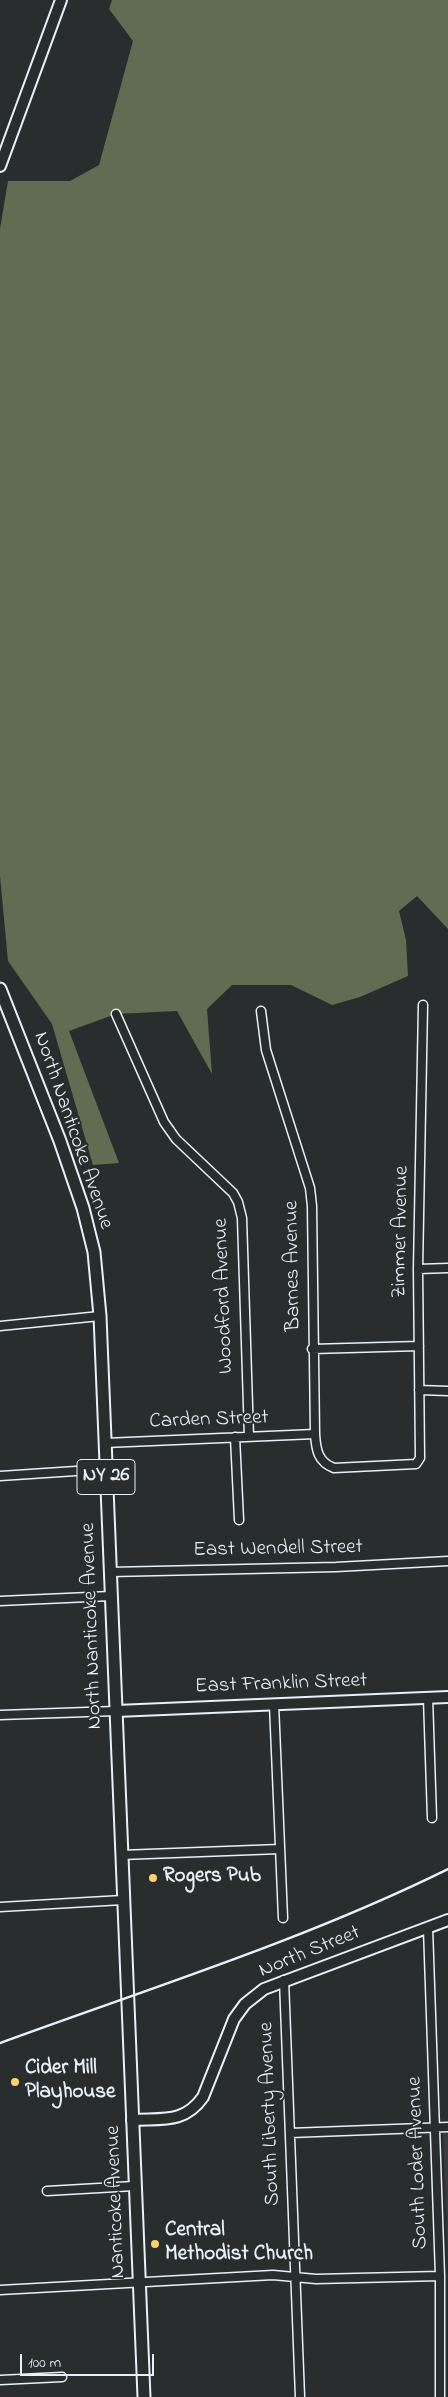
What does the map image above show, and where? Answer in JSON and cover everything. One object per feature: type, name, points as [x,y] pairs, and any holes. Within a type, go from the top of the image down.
[{"type":"main road","name":"North Nanticoke Avenue","points":[[0,989],[60,1141],[83,1208],[94,1252],[100,1316],[128,2006]]},
{"type":"main road","name":"Nanticoke Avenue","points":[[128,2006],[144,2397]]},
{"type":"street","points":[[0,166],[61,0]]},
{"type":"street","name":"Zimmer Avenue","points":[[325,1465],[334,1468],[416,1464],[420,1458],[418,1269],[423,1005]]},
{"type":"street","name":"Barnes Avenue","points":[[261,1011],[266,1050],[310,1188],[312,1206],[312,1349],[315,1434],[316,1449],[325,1465]]},
{"type":"street","name":"Woodford Avenue","points":[[116,1014],[164,1122],[176,1139],[233,1193],[238,1202],[242,1218],[249,1437]]},
{"type":"street","points":[[418,1269],[448,1268]]},
{"type":"street","points":[[0,1326],[100,1316]]},
{"type":"street","points":[[312,1349],[419,1346]]},
{"type":"street","points":[[419,1390],[448,1391]]},
{"type":"street","name":"Carden Street","points":[[105,1443],[315,1434]]},
{"type":"street","points":[[234,1437],[239,1520]]},
{"type":"street","points":[[0,1476],[106,1469]]},
{"type":"street","name":"East Wendell Street","points":[[110,1572],[336,1567],[448,1561]]},
{"type":"street","points":[[0,1602],[110,1596]]},
{"type":"street","name":"East Franklin Street","points":[[116,1711],[448,1697]]},
{"type":"street","points":[[428,1698],[432,1818]]},
{"type":"street","points":[[274,1704],[283,1918]]},
{"type":"street","points":[[0,1716],[116,1711]]},
{"type":"street","points":[[121,1855],[280,1849]]},
{"type":"street","points":[[0,1907],[123,1900]]},
{"type":"street","name":"North Street","points":[[132,2120],[174,2118],[186,2115],[195,2108],[203,2097],[234,2019],[245,2004],[264,1989],[448,1920]]},
{"type":"street","name":"South Loder Avenue","points":[[428,1928],[440,2276],[440,2397]]},
{"type":"street","name":"South Liberty Avenue","points":[[284,1980],[300,2397]]},
{"type":"street","points":[[290,2133],[448,2127]]},
{"type":"street","points":[[47,2191],[134,2186]]},
{"type":"street","points":[[0,2290],[273,2275],[294,2278],[440,2276]]},
{"type":"street","points":[[0,2380],[62,2377]]},
{"type":"shaded area","points":[[443,2133],[448,2133],[448,2267]]},
{"type":"green space","points":[[112,0],[448,0],[448,929],[417,896],[399,911],[406,940],[408,976],[360,997],[332,1005],[291,985],[232,985],[207,1009],[212,1074],[177,1011],[116,1014],[69,1031],[119,1163],[93,1165],[52,1024],[8,961],[0,876],[0,229],[8,181],[70,181],[99,165],[133,41],[109,9]]},
{"type":"railway","points":[[0,2043],[283,1941],[394,1895],[448,1869]]},
{"type":"place","name":"Rogers Pub","points":[[153,1878]]},
{"type":"place","name":"Cider Mill Playhouse","points":[[15,2082]]},
{"type":"place","name":"Central Methodist Church","points":[[155,2244]]}]
